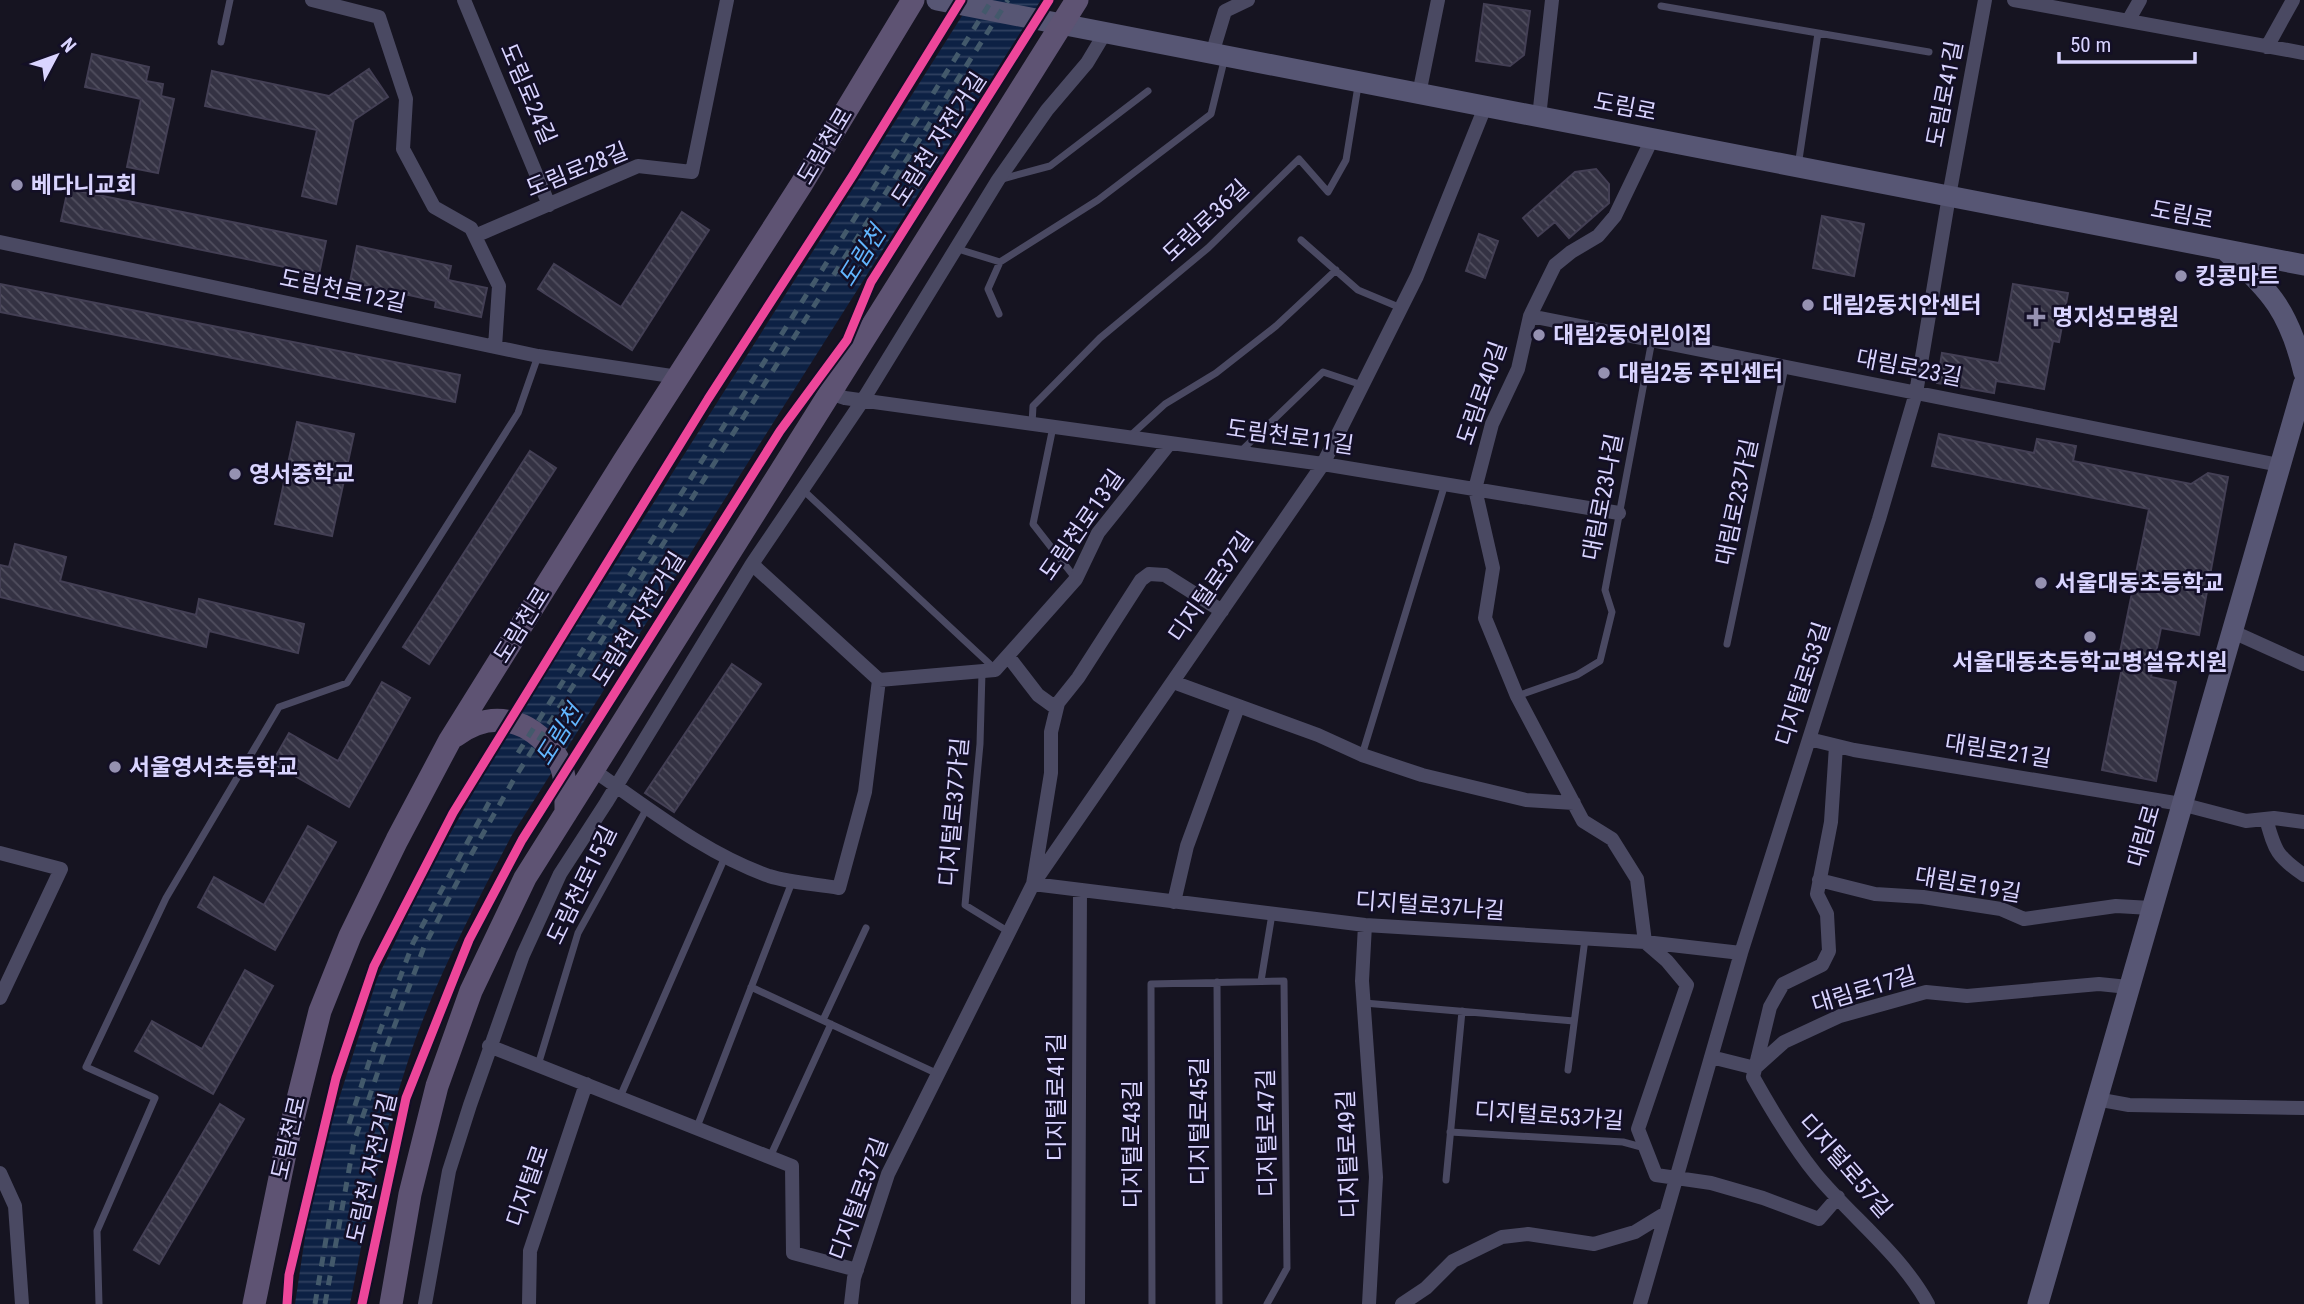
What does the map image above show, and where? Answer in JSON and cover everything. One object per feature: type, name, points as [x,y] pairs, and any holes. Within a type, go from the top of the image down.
[{"type":"main road","name":"도림천로","points":[[254,1304],[288,1139],[320,1011],[349,936],[450,740],[801,186],[912,0]]},
{"type":"main road","points":[[391,1304],[410,1194],[436,1086],[471,991],[525,878],[566,805],[593,770],[830,393],[1051,22],[1077,0]]},
{"type":"main road","points":[[450,740],[468,726],[489,719],[509,720],[535,734],[556,755],[565,778],[566,805]]},
{"type":"street","points":[[312,0],[379,17],[406,99],[403,149],[434,207],[471,228],[499,286],[495,346]]},
{"type":"street","name":"도림로24길","points":[[464,0],[549,205]]},
{"type":"street","name":"도림로28길","points":[[475,236],[638,166],[692,172],[727,0]]},
{"type":"street","name":"도림로","points":[[937,0],[2304,265]]},
{"type":"street","points":[[1218,55],[1225,11],[1248,0]]},
{"type":"street","points":[[1419,94],[1438,0]]},
{"type":"street","points":[[1539,117],[1552,0]]},
{"type":"street","name":"도림로41길","points":[[1949,197],[1985,0]]},
{"type":"street","points":[[2014,0],[2304,54]]},
{"type":"street","points":[[2128,21],[2140,0]]},
{"type":"street","points":[[2267,47],[2293,0]]},
{"type":"street","points":[[425,1304],[449,1171],[489,1046],[523,955],[560,874],[617,786],[752,564],[863,400],[998,180],[1047,110],[1087,63],[1105,33]]},
{"type":"street","name":"디지털로37길","points":[[851,1304],[857,1270],[888,1174],[1033,884],[1323,464],[1417,276],[1485,107]]},
{"type":"street","name":"도림로40길","points":[[1646,942],[1637,879],[1612,839],[1583,821],[1517,696],[1485,618],[1493,568],[1475,489],[1492,424],[1518,369],[1530,316],[1555,265],[1598,236],[1615,216],[1652,139]]},
{"type":"street","name":"디지털로53길","points":[[1640,1304],[1741,953],[1880,519],[1916,393],[1949,197]]},
{"type":"street","name":"도림천로12길","points":[[0,242],[538,356],[678,377]]},
{"type":"street","points":[[2225,250],[2262,284],[2275,300],[2293,332],[2304,373]]},
{"type":"street","name":"대림로23길","points":[[1530,316],[2279,465]]},
{"type":"street","name":"대림로","points":[[2038,1304],[2304,383]]},
{"type":"street","name":"도림천로11길","points":[[830,393],[863,400],[1323,464],[1619,513]]},
{"type":"street","name":"도림천로13길","points":[[989,670],[1008,656],[1076,579],[1098,533],[1170,443]]},
{"type":"street","points":[[752,564],[879,680],[989,670]]},
{"type":"street","points":[[1033,884],[1051,773],[1051,732],[1056,709],[1141,580],[1149,574],[1165,575],[1222,611]]},
{"type":"street","points":[[2231,631],[2304,664]]},
{"type":"street","points":[[1008,656],[1038,695],[1056,709]]},
{"type":"street","points":[[593,770],[699,844],[725,857],[772,877],[839,888],[865,792],[879,680]]},
{"type":"street","points":[[1173,682],[1362,755],[1422,775],[1526,800],[1573,803]]},
{"type":"street","points":[[1174,902],[1187,846],[1238,707]]},
{"type":"street","name":"대림로21길","points":[[1809,739],[1836,746],[2181,804],[2246,821],[2266,818],[2304,822]]},
{"type":"street","points":[[1711,1056],[1755,1068],[1770,1007],[1783,984],[1822,965],[1829,951],[1827,914],[1817,894],[1831,822],[1836,746]]},
{"type":"street","points":[[2266,818],[2275,852],[2304,875]]},
{"type":"street","points":[[0,853],[61,869],[0,998]]},
{"type":"street","name":"대림로19길","points":[[1819,880],[1875,894],[1923,897],[2001,909],[2024,919],[2116,906],[2151,908]]},
{"type":"street","name":"디지털로37나길","points":[[1033,884],[1364,925],[1646,942],[1741,953]]},
{"type":"street","name":"디지털로41길","points":[[1078,1304],[1080,890]]},
{"type":"street","name":"디지털로49길","points":[[1364,925],[1363,1003],[1376,1177],[1369,1304]]},
{"type":"street","name":"디지털로53가길","points":[[1646,942],[1687,985],[1638,1129],[1656,1175],[1676,1179]]},
{"type":"street","name":"대림로17길","points":[[1755,1068],[1784,1042],[1840,1016],[1926,992],[1967,996],[2099,984],[2128,987]]},
{"type":"street","points":[[489,1046],[792,1166],[793,1253],[857,1270]]},
{"type":"street","name":"디지털로57길","points":[[1755,1068],[1753,1077],[1772,1114],[1815,1173],[1918,1286],[1928,1304]]},
{"type":"street","name":"디지털로","points":[[529,1304],[530,1251],[586,1084]]},
{"type":"street","points":[[2096,1100],[2129,1105],[2304,1108]]},
{"type":"street","points":[[0,1173],[15,1206],[22,1304]]},
{"type":"street","points":[[1676,1179],[1711,1183],[1763,1198],[1819,1219],[1838,1197]]},
{"type":"street","points":[[1402,1304],[1426,1288],[1452,1261],[1502,1237],[1528,1234],[1594,1244],[1634,1232],[1666,1213]]},
{"type":"lane","points":[[221,42],[230,0]]},
{"type":"lane","points":[[1661,6],[1929,52]]},
{"type":"lane","points":[[1798,167],[1818,33]]},
{"type":"lane","points":[[999,314],[988,289],[1000,262],[1098,200],[1211,114],[1218,55]]},
{"type":"lane","name":"도림로36길","points":[[1032,424],[1033,406],[1100,338],[1208,248],[1299,159],[1328,192],[1346,160],[1359,82]]},
{"type":"lane","points":[[998,180],[1050,166],[1148,91]]},
{"type":"lane","points":[[1301,240],[1358,290],[1401,308]]},
{"type":"lane","points":[[958,249],[1000,262]]},
{"type":"lane","points":[[1128,437],[1165,404],[1216,373],[1276,326],[1336,271]]},
{"type":"lane","name":"대림로23나길","points":[[1517,696],[1577,676],[1601,661],[1612,612],[1605,590],[1652,340]]},
{"type":"lane","points":[[99,1304],[97,1230],[155,1098],[86,1067],[166,898],[279,707],[347,683],[519,413],[538,356]]},
{"type":"lane","name":"대림로23가길","points":[[1727,645],[1786,367]]},
{"type":"lane","points":[[1240,453],[1323,372],[1362,386]]},
{"type":"lane","points":[[1054,427],[1033,524],[1076,579]]},
{"type":"lane","points":[[1362,755],[1445,484]]},
{"type":"lane","points":[[803,490],[989,670]]},
{"type":"lane","name":"디지털로37가길","points":[[989,670],[965,905],[1009,932]]},
{"type":"lane","name":"도림천로15길","points":[[538,1065],[578,933],[647,808]]},
{"type":"lane","points":[[620,1097],[725,857]]},
{"type":"lane","points":[[697,1127],[792,881]]},
{"type":"lane","points":[[1217,982],[1261,981],[1272,914]]},
{"type":"lane","points":[[822,1020],[866,928]]},
{"type":"lane","points":[[1568,1070],[1585,938]]},
{"type":"lane","name":"디지털로47길","points":[[1261,981],[1284,981],[1287,1268],[1267,1304]]},
{"type":"lane","name":"디지털로43길","points":[[1152,1304],[1151,984],[1217,982]]},
{"type":"lane","name":"디지털로45길","points":[[1217,982],[1219,1304]]},
{"type":"lane","points":[[751,986],[938,1074]]},
{"type":"lane","points":[[1363,1003],[1574,1021]]},
{"type":"lane","name":"디지털로53가길","points":[[1446,1180],[1462,1011]]},
{"type":"lane","points":[[770,1157],[831,1024]]},
{"type":"lane","name":"디지털로53가길","points":[[1450,1132],[1623,1142],[1645,1148]]},
{"type":"water","name":"도림천","points":[[972,0],[1041,0],[512,835],[442,974],[418,1032],[382,1151],[350,1304],[295,1304],[309,1210],[331,1124],[377,979],[427,875],[484,773],[554,660]]},
{"type":"building","points":[[1484,4],[1530,11],[1524,55],[1510,66],[1476,61]]},
{"type":"building","points":[[92,54],[149,67],[146,81],[163,84],[161,96],[174,99],[158,173],[127,167],[141,99],[85,87]]},
{"type":"building","points":[[369,69],[388,97],[354,120],[336,204],[302,196],[317,130],[205,106],[212,71],[329,96]]},
{"type":"building","points":[[1596,169],[1609,184],[1609,203],[1569,238],[1555,222],[1538,236],[1523,218],[1575,172]]},
{"type":"building","points":[[68,189],[326,241],[319,274],[61,221]]},
{"type":"building","points":[[682,212],[709,230],[632,350],[538,289],[554,264],[621,307]]},
{"type":"building","points":[[1822,216],[1864,224],[1854,276],[1813,268]]},
{"type":"building","points":[[1479,234],[1498,241],[1485,278],[1466,271]]},
{"type":"building","points":[[357,246],[451,266],[448,280],[487,288],[481,317],[435,307],[436,301],[350,282]]},
{"type":"building","points":[[0,284],[460,375],[455,402],[0,312]]},
{"type":"building","name":"명지성모병원","points":[[2013,284],[2068,293],[2059,342],[2053,341],[2044,389],[1996,381],[1994,393],[1937,383],[1942,353],[1999,363]]},
{"type":"building","points":[[297,422],[354,434],[332,536],[275,524]]},
{"type":"building","points":[[1939,434],[2034,453],[2037,439],[2076,446],[2073,461],[2191,484],[2208,473],[2228,477],[2199,635],[2161,628],[2151,677],[2176,682],[2156,781],[2102,770],[2123,663],[2118,662],[2149,509],[1932,466]]},
{"type":"building","points":[[530,451],[556,468],[429,664],[403,647]]},
{"type":"building","points":[[15,544],[66,557],[60,581],[196,615],[199,599],[304,624],[298,653],[209,631],[206,647],[0,597],[0,565],[9,567]]},
{"type":"building","points":[[732,664],[761,684],[674,812],[645,793]]},
{"type":"building","points":[[382,682],[410,698],[349,807],[272,763],[289,733],[338,761]]},
{"type":"building","points":[[308,826],[336,842],[275,950],[198,907],[214,877],[264,905]]},
{"type":"building","points":[[245,970],[273,986],[213,1094],[135,1051],[152,1021],[202,1049]]},
{"type":"building","points":[[220,1104],[244,1119],[159,1264],[134,1250]]},
{"type":"railway","points":[[518,753],[992,0]]},
{"type":"railway","points":[[325,1304],[354,1142],[424,947],[471,855],[514,779],[1008,0]]},
{"type":"railway","points":[[349,1124],[413,943],[493,795]]},
{"type":"railway","points":[[315,1304],[334,1192]]},
{"type":"cycle path","points":[[287,1304],[289,1275],[336,1078],[374,966],[453,813],[708,399],[853,175],[961,0]]},
{"type":"cycle path","name":"도림천 자전거길","points":[[362,1304],[406,1098],[469,940],[522,840],[780,431],[847,340],[871,282],[1049,0]]},
{"type":"place","name":"베다니교회","points":[[17,185]]},
{"type":"place","name":"킹콩마트","points":[[2181,276]]},
{"type":"place","name":"대림2동치안센터","points":[[1808,305]]},
{"type":"place","name":"명지성모병원","points":[[2036,317]]},
{"type":"place","name":"대림2동어린이집","points":[[1539,335]]},
{"type":"place","name":"대림2동 주민센터","points":[[1604,373]]},
{"type":"place","name":"영서중학교","points":[[235,474]]},
{"type":"place","name":"서울대동초등학교","points":[[2041,583]]},
{"type":"place","name":"서울대동초등학교병설유치원","points":[[2090,637]]},
{"type":"place","name":"서울영서초등학교","points":[[115,767]]}]
